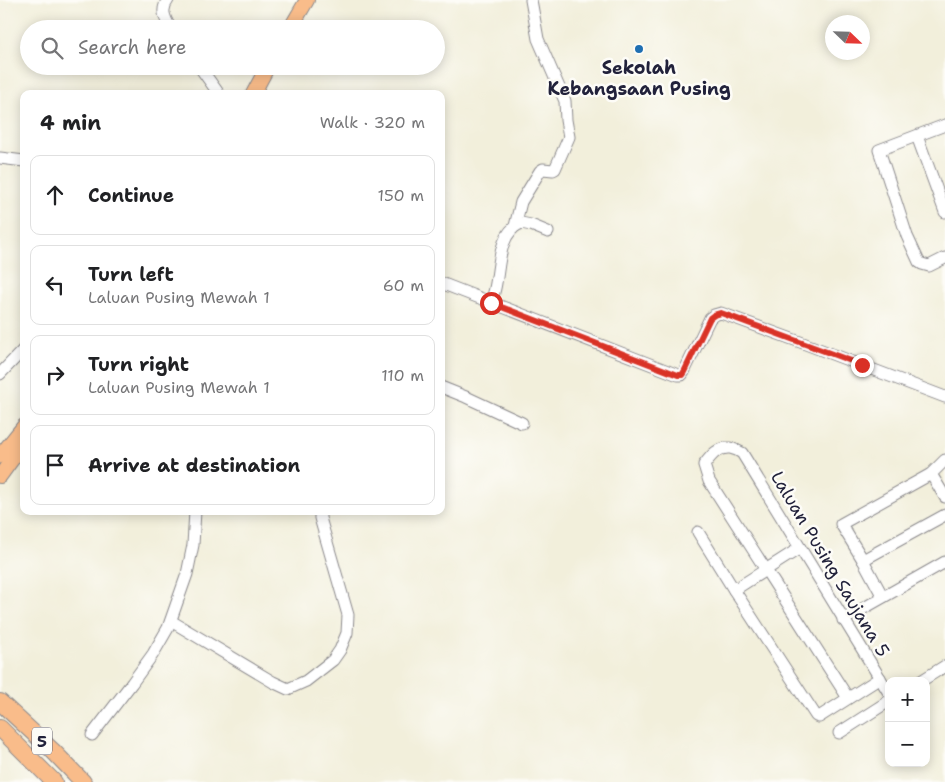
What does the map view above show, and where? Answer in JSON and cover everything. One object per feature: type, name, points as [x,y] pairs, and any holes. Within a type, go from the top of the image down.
[{"type":"highway","name":"5","points":[[0,702],[53,751],[83,782]]},
{"type":"highway","name":"5","points":[[0,728],[54,782]]},
{"type":"main road","points":[[295,20],[307,0]]},
{"type":"main road","points":[[255,90],[263,75]]},
{"type":"main road","points":[[0,456],[20,431]]},
{"type":"main road","points":[[0,476],[20,448]]},
{"type":"street","points":[[167,20],[163,14],[164,5],[168,0]]},
{"type":"street","points":[[515,226],[520,202],[540,171],[543,169],[555,169],[569,137],[565,101],[538,39],[531,0]]},
{"type":"street","points":[[205,75],[216,90]]},
{"type":"street","points":[[945,125],[879,150],[907,236],[919,262],[929,266],[945,258]]},
{"type":"street","points":[[918,136],[945,212]]},
{"type":"street","points":[[0,158],[20,160]]},
{"type":"street","points":[[491,303],[501,250],[512,229],[521,223],[548,232]]},
{"type":"street","points":[[445,285],[678,375],[682,375],[710,318],[721,313],[945,398]]},
{"type":"street","points":[[0,374],[20,353]]},
{"type":"street","points":[[445,389],[522,423]]},
{"type":"street","name":"Laluan Pusing Saujana 5","points":[[766,570],[709,481],[704,465],[711,454],[717,450],[730,448],[742,453],[885,686]]},
{"type":"street","points":[[883,597],[841,524],[931,474],[945,460]]},
{"type":"street","points":[[931,474],[945,497]]},
{"type":"street","points":[[92,735],[153,654],[168,628],[188,574],[193,544],[195,515]]},
{"type":"street","points":[[170,621],[288,689],[306,681],[333,660],[340,650],[347,633],[348,615],[320,515]]},
{"type":"street","points":[[863,560],[945,515]]},
{"type":"street","points":[[698,532],[816,716],[819,717],[880,678]]},
{"type":"street","points":[[734,590],[800,548]]},
{"type":"street","points":[[843,620],[945,562]]},
{"type":"street","points":[[766,570],[848,698]]},
{"type":"street","points":[[927,677],[945,666]]},
{"type":"street","points":[[839,733],[885,704]]},
{"type":"place","name":"Sekolah Kebangsaan Pusing","points":[[639,49]]},
{"type":"route","points":[[491,303],[678,375],[682,375],[684,372],[710,318],[721,313],[862,365]]}]
